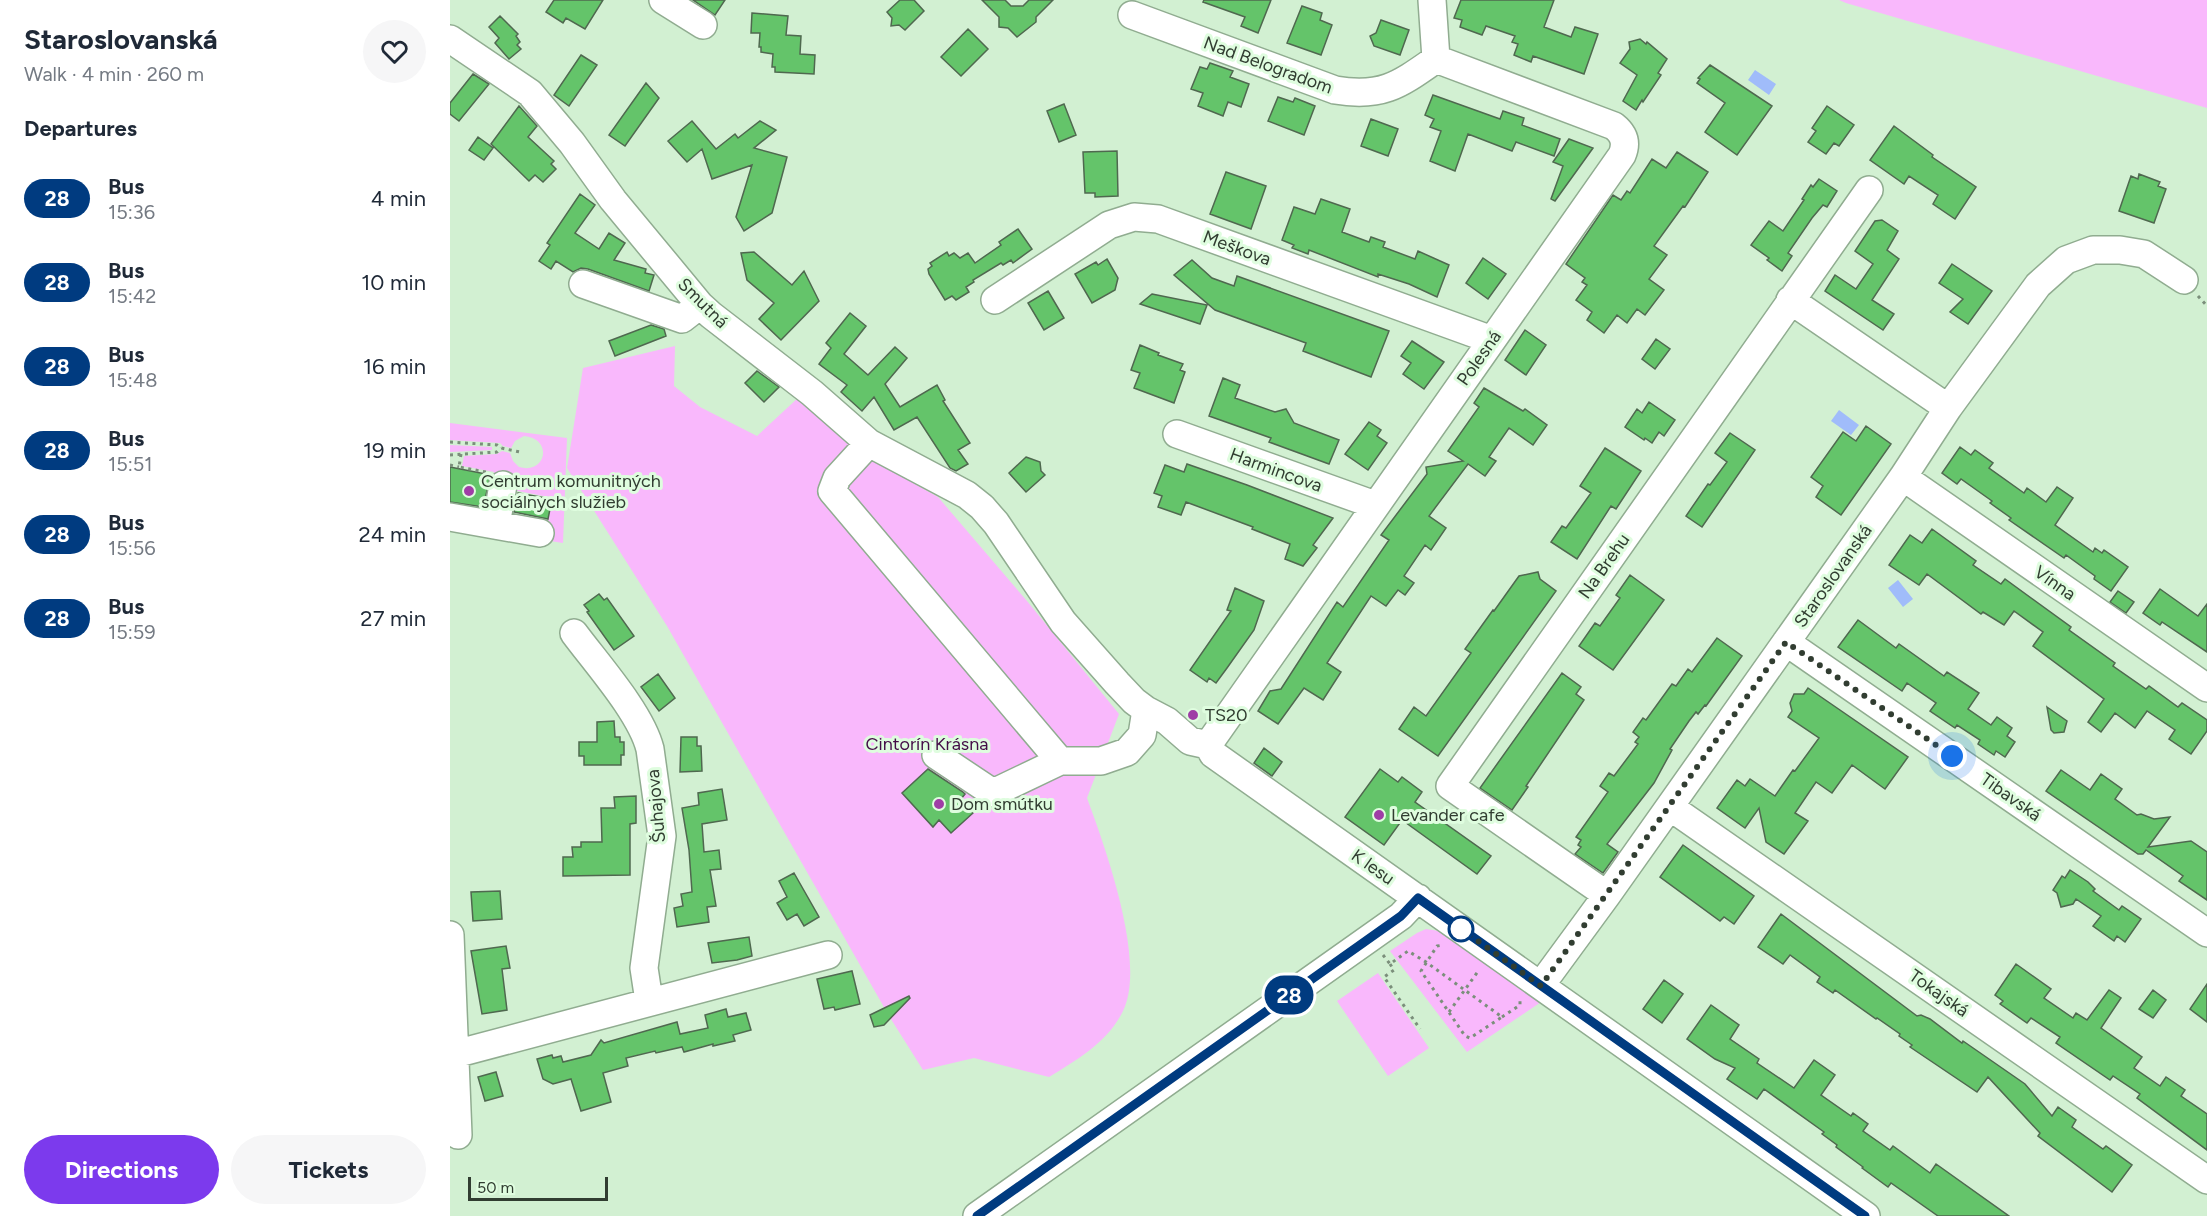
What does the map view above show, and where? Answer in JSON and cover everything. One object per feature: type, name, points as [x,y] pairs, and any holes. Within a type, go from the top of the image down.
[{"type":"street","points":[[663,0],[703,24]]},
{"type":"street","points":[[1432,0],[1436,59]]},
{"type":"street","name":"Nad Belogradom","points":[[1132,15],[1335,90],[1352,93],[1368,94],[1407,80],[1436,59]]},
{"type":"street","name":"Smutná","points":[[450,39],[530,93],[572,143],[613,200],[700,305],[812,393],[869,443],[966,495],[982,507],[996,523],[1063,622],[1134,701],[1167,721],[1190,741],[1208,745]]},
{"type":"street","name":"Polesná","points":[[1208,745],[1625,148],[1621,132],[1614,126],[1436,59]]},
{"type":"street","name":"Na Brehu","points":[[1607,895],[1450,786],[1869,190]]},
{"type":"street","name":"Meškova","points":[[995,300],[1109,225],[1128,219],[1146,217],[1158,219],[1492,340]]},
{"type":"street","name":"Staroslovanská","points":[[1530,992],[1607,895],[1903,477],[1948,408],[2038,285],[2066,260],[2093,250],[2144,254],[2184,280]]},
{"type":"street","points":[[583,284],[682,319],[700,305]]},
{"type":"street","points":[[1790,300],[1948,408]]},
{"type":"street","name":"Harmincova","points":[[1177,434],[1375,506]]},
{"type":"street","points":[[869,443],[837,478],[832,491],[1060,760]]},
{"type":"street","name":"Vínna","points":[[1903,477],[2207,688]]},
{"type":"street","points":[[496,525],[502,485]]},
{"type":"street","points":[[450,517],[540,533]]},
{"type":"street","name":"Šuhajova","points":[[574,633],[639,721],[650,749],[662,836],[644,968],[649,1001]]},
{"type":"street","name":"Tibavská","points":[[1786,642],[2207,933]]},
{"type":"street","points":[[936,755],[993,793],[1060,760],[1101,761],[1127,752],[1142,735],[1146,710]]},
{"type":"street","name":"K lesu","points":[[1208,745],[1213,754],[1418,898],[1530,992],[1866,1216]]},
{"type":"street","name":"Tokajská","points":[[1670,807],[2207,1180]]},
{"type":"street","points":[[977,1216],[1401,916],[1418,898]]},
{"type":"street","points":[[450,935],[458,1135]]},
{"type":"street","points":[[455,1054],[828,955]]},
{"type":"path","points":[[450,442],[497,445],[520,452]]},
{"type":"path","points":[[450,455],[497,452],[501,448]]},
{"type":"path","points":[[450,465],[459,467]]},
{"type":"path","points":[[1448,948],[1441,944],[1437,946],[1421,970],[1468,1038],[1520,1005],[1530,992]]},
{"type":"path","points":[[1396,959],[1408,951],[1502,1017]]},
{"type":"path","points":[[1390,964],[1394,969],[1384,977],[1412,1021],[1420,1029]]},
{"type":"path","points":[[1471,964],[1487,976]]},
{"type":"path","points":[[1449,1012],[1479,970]]},
{"type":"green space","points":[[1839,0],[2207,0],[2207,108],[1846,3]]},
{"type":"green space","name":"Cintorín Krásna","points":[[675,346],[674,386],[700,407],[757,436],[799,397],[860,453],[938,497],[1119,714],[1087,798],[1104,845],[1121,904],[1130,964],[1129,990],[1123,1011],[1109,1032],[1091,1049],[1049,1077],[974,1058],[923,1070],[889,1016],[667,626],[567,468],[583,368]]},
{"type":"green space","points":[[450,423],[567,438],[563,543],[544,540],[553,498],[513,490],[489,502],[494,472],[462,466],[464,456],[497,454],[502,451],[510,453],[513,461],[519,467],[536,466],[543,455],[543,449],[539,443],[533,438],[524,436],[515,441],[511,448],[500,443],[450,440]]},
{"type":"green space","points":[[450,445],[492,447],[492,450],[450,452]]},
{"type":"green space","points":[[1426,929],[1439,931],[1541,1002],[1467,1052],[1390,951]]},
{"type":"green space","points":[[1378,973],[1429,1048],[1388,1076],[1337,1001]]},
{"type":"water","points":[[1755,70],[1776,84],[1769,95],[1748,80]]},
{"type":"water","points":[[1839,410],[1859,425],[1851,435],[1831,421]]},
{"type":"water","points":[[1898,580],[1913,599],[1903,607],[1888,588]]},
{"type":"building","points":[[554,0],[603,0],[585,29],[566,18],[563,23],[546,12]]},
{"type":"building","points":[[693,0],[725,0],[715,15]]},
{"type":"building","points":[[900,0],[914,0],[924,11],[905,30],[899,25],[891,26],[892,18],[887,12]]},
{"type":"building","points":[[982,0],[1005,0],[1011,6],[1023,6],[1029,0],[1053,0],[1036,17],[1036,22],[1017,37],[1008,28],[999,27],[999,17]]},
{"type":"building","points":[[1204,0],[1271,0],[1258,33],[1241,26],[1245,17],[1203,2]]},
{"type":"building","points":[[1461,0],[1554,0],[1544,27],[1571,37],[1575,27],[1598,34],[1584,74],[1533,56],[1531,62],[1514,55],[1518,44],[1512,42],[1515,36],[1486,26],[1482,35],[1460,27],[1462,20],[1454,18]]},
{"type":"building","points":[[1302,6],[1322,13],[1320,20],[1332,25],[1321,55],[1287,43]]},
{"type":"building","points":[[752,13],[788,16],[786,35],[801,36],[800,54],[815,55],[814,74],[775,72],[775,67],[772,67],[773,54],[761,52],[760,33],[751,33]]},
{"type":"building","points":[[500,16],[518,34],[516,36],[520,42],[517,45],[521,49],[509,59],[495,43],[499,38],[489,27]]},
{"type":"building","points":[[1381,20],[1409,30],[1400,55],[1374,46],[1370,36],[1376,33]]},
{"type":"building","points":[[968,29],[988,49],[961,76],[941,57]]},
{"type":"building","points":[[1640,39],[1667,59],[1658,73],[1661,75],[1636,110],[1623,101],[1637,75],[1620,63],[1630,49],[1629,42]]},
{"type":"building","points":[[581,55],[597,65],[569,106],[554,95]]},
{"type":"building","points":[[1210,63],[1233,71],[1230,77],[1249,84],[1241,107],[1228,102],[1223,116],[1198,106],[1203,93],[1191,89],[1200,67],[1207,69]]},
{"type":"building","points":[[1710,65],[1772,106],[1737,155],[1705,132],[1725,103],[1697,83],[1700,79],[1698,78]]},
{"type":"building","points":[[473,74],[489,84],[459,121],[450,114],[450,103]]},
{"type":"building","points":[[646,83],[659,98],[625,146],[609,135]]},
{"type":"building","points":[[1433,95],[1500,119],[1503,111],[1524,118],[1522,125],[1560,139],[1554,156],[1516,142],[1512,151],[1468,134],[1455,171],[1430,161],[1441,131],[1430,127],[1434,119],[1425,115]]},
{"type":"building","points":[[1278,97],[1293,102],[1295,98],[1315,106],[1304,135],[1268,121]]},
{"type":"building","points":[[1064,104],[1076,135],[1059,142],[1047,111]]},
{"type":"building","points":[[519,106],[537,126],[528,137],[554,161],[551,164],[556,169],[543,182],[535,175],[529,181],[491,144]]},
{"type":"building","points":[[1827,106],[1854,125],[1839,146],[1834,143],[1826,154],[1808,142],[1816,131],[1812,128]]},
{"type":"building","points":[[1371,119],[1398,129],[1388,156],[1361,146]]},
{"type":"building","points":[[692,121],[716,149],[735,134],[738,138],[760,121],[776,130],[754,148],[787,157],[772,213],[744,231],[736,217],[752,165],[712,179],[702,149],[687,162],[668,141]]},
{"type":"building","points":[[1894,126],[1933,155],[1932,157],[1976,187],[1955,219],[1933,204],[1938,195],[1909,176],[1904,184],[1870,160]]},
{"type":"building","points":[[478,137],[493,148],[484,160],[469,150]]},
{"type":"building","points":[[1569,139],[1593,148],[1555,201],[1551,199],[1563,166],[1553,162]]},
{"type":"building","points":[[1117,151],[1118,196],[1095,197],[1095,193],[1085,193],[1083,152]]},
{"type":"building","points":[[1677,152],[1708,172],[1685,207],[1683,206],[1654,246],[1667,255],[1649,279],[1664,290],[1645,315],[1637,309],[1627,323],[1617,315],[1604,333],[1587,320],[1592,312],[1576,300],[1587,285],[1582,282],[1585,278],[1566,264],[1613,195],[1621,200],[1627,191],[1630,193],[1652,159],[1666,168]]},
{"type":"building","points":[[1226,172],[1266,186],[1251,229],[1210,214]]},
{"type":"building","points":[[2139,174],[2160,182],[2158,186],[2166,189],[2154,223],[2119,211],[2131,176],[2138,179]]},
{"type":"building","points":[[1819,179],[1837,191],[1827,207],[1823,205],[1812,218],[1788,253],[1792,256],[1782,271],[1751,245],[1769,221],[1783,231],[1804,200],[1802,199],[1811,185],[1813,187]]},
{"type":"building","points":[[580,194],[595,205],[575,233],[599,249],[609,233],[625,243],[614,260],[646,269],[645,273],[654,275],[649,291],[588,269],[581,268],[573,272],[556,261],[551,269],[539,261],[550,245],[547,243]]},
{"type":"building","points":[[1321,199],[1350,209],[1342,232],[1369,242],[1371,237],[1385,242],[1383,247],[1415,259],[1418,251],[1449,265],[1437,297],[1409,284],[1378,274],[1378,277],[1309,250],[1308,254],[1292,248],[1294,245],[1282,240],[1294,207],[1315,214]]},
{"type":"building","points":[[1882,220],[1898,231],[1887,250],[1899,259],[1872,300],[1894,314],[1883,330],[1825,291],[1835,275],[1856,289],[1873,264],[1855,251],[1875,221]]},
{"type":"building","points":[[1018,229],[1032,249],[1013,263],[1011,260],[1003,265],[1001,263],[973,280],[974,282],[966,287],[969,292],[956,300],[952,296],[945,300],[929,274],[928,269],[932,266],[930,263],[947,252],[949,256],[954,253],[960,258],[968,253],[975,263],[1001,245],[999,242]]},
{"type":"building","points":[[754,252],[792,285],[804,271],[819,301],[781,340],[759,319],[774,303],[747,280],[741,253]]},
{"type":"building","points":[[1483,258],[1506,274],[1488,299],[1466,283]]},
{"type":"building","points":[[1107,259],[1118,278],[1115,290],[1092,303],[1075,274],[1096,262],[1098,265]]},
{"type":"building","points":[[1192,260],[1212,278],[1234,286],[1237,276],[1389,331],[1371,377],[1303,351],[1306,343],[1215,310],[1174,275]]},
{"type":"building","points":[[1952,264],[1992,291],[1968,324],[1950,312],[1963,299],[1939,283]]},
{"type":"building","points":[[1048,291],[1064,318],[1044,330],[1028,303]]},
{"type":"building","points":[[1152,294],[1207,305],[1200,324],[1140,304]]},
{"type":"building","points":[[850,313],[866,326],[844,354],[868,375],[895,347],[907,358],[885,384],[900,407],[937,385],[945,400],[943,401],[970,443],[958,450],[968,464],[956,471],[950,468],[917,417],[894,430],[874,397],[862,411],[841,392],[847,385],[819,364],[831,348],[826,343]]},
{"type":"building","points":[[651,325],[664,329],[666,336],[615,356],[609,341]]},
{"type":"building","points":[[1525,330],[1546,345],[1526,375],[1505,360]]},
{"type":"building","points":[[1656,339],[1670,349],[1655,369],[1642,359]]},
{"type":"building","points":[[1412,341],[1444,362],[1424,389],[1403,374],[1411,363],[1401,356]]},
{"type":"building","points":[[1140,345],[1159,353],[1158,355],[1183,364],[1180,370],[1185,372],[1174,403],[1134,388],[1140,373],[1131,370]]},
{"type":"building","points":[[757,371],[779,387],[764,402],[745,383]]},
{"type":"building","points":[[1223,378],[1240,385],[1235,398],[1275,412],[1286,409],[1294,423],[1339,440],[1329,464],[1269,442],[1271,438],[1209,416]]},
{"type":"building","points":[[1484,388],[1523,411],[1525,409],[1547,425],[1533,445],[1509,428],[1489,457],[1496,461],[1485,476],[1468,464],[1429,516],[1446,528],[1431,550],[1425,545],[1404,576],[1414,583],[1405,595],[1398,590],[1386,606],[1371,596],[1327,663],[1341,672],[1323,700],[1304,688],[1278,724],[1258,711],[1270,691],[1281,689],[1337,602],[1343,607],[1389,540],[1381,535],[1427,474],[1426,467],[1463,461],[1448,451],[1479,407],[1474,403]]},
{"type":"building","points":[[1649,402],[1675,420],[1664,436],[1659,432],[1652,443],[1625,427],[1637,409],[1642,413]]},
{"type":"building","points":[[1369,422],[1381,430],[1377,436],[1387,443],[1368,470],[1345,454]]},
{"type":"building","points":[[1866,426],[1891,444],[1841,515],[1816,497],[1823,486],[1811,477],[1843,432],[1856,441]]},
{"type":"building","points":[[1730,433],[1755,450],[1702,527],[1686,516],[1708,484],[1710,485],[1727,462],[1715,453]]},
{"type":"building","points":[[1960,447],[1971,455],[1975,450],[1993,463],[1989,468],[2024,493],[2027,488],[2046,502],[2057,487],[2073,498],[2055,525],[2093,552],[2095,548],[2102,553],[2104,550],[2128,567],[2111,591],[2066,555],[2064,558],[2009,520],[2011,518],[1990,503],[1992,501],[1961,479],[1957,484],[1942,473]]},
{"type":"building","points":[[1605,448],[1641,471],[1616,509],[1611,506],[1577,559],[1551,542],[1562,526],[1566,528],[1591,493],[1580,486]]},
{"type":"building","points":[[1026,457],[1040,462],[1041,471],[1045,475],[1026,492],[1009,473]]},
{"type":"building","points":[[1187,464],[1333,518],[1313,545],[1317,548],[1303,566],[1285,559],[1290,544],[1252,529],[1253,527],[1186,502],[1181,515],[1158,507],[1162,496],[1154,493],[1165,465],[1184,472]]},
{"type":"building","name":"Centrum komunitných sociálnych služieb","points":[[450,467],[491,475],[483,507],[450,502]]},
{"type":"building","points":[[518,493],[552,499],[548,519],[514,512]]},
{"type":"building","points":[[1932,529],[1976,561],[1973,565],[2001,584],[2005,579],[2071,627],[2069,630],[2115,663],[2113,666],[2146,689],[2149,686],[2178,707],[2182,703],[2207,720],[2207,731],[2191,754],[2169,739],[2175,730],[2147,711],[2135,728],[2115,713],[2101,732],[2088,722],[2104,699],[2033,646],[2043,632],[2014,611],[2004,625],[1983,612],[1981,614],[1927,574],[1919,585],[1889,565],[1910,535],[1922,543]]},
{"type":"building","points":[[1538,572],[1540,579],[1556,591],[1438,756],[1399,729],[1414,707],[1426,716],[1471,653],[1465,649],[1519,576]]},
{"type":"building","points":[[1630,575],[1664,600],[1613,670],[1579,646],[1595,623],[1600,626],[1620,598],[1616,595]]},
{"type":"building","points":[[1235,588],[1264,601],[1254,630],[1216,683],[1209,678],[1207,682],[1190,670],[1231,611],[1227,610]]},
{"type":"building","points":[[2160,589],[2198,616],[2207,604],[2207,652],[2162,622],[2160,625],[2143,613]]},
{"type":"building","points":[[2118,591],[2134,602],[2126,613],[2110,602]]},
{"type":"building","points":[[599,594],[604,600],[607,598],[634,636],[614,650],[584,605]]},
{"type":"building","points":[[1858,620],[1896,648],[1899,644],[1944,676],[1947,672],[1979,693],[1968,709],[1991,725],[1997,717],[2012,728],[2007,736],[2015,742],[2005,757],[1996,751],[1994,755],[1978,744],[1980,740],[1957,725],[1955,728],[1930,711],[1936,703],[1907,683],[1902,691],[1838,647]]},
{"type":"building","points":[[1717,638],[1742,656],[1706,706],[1698,714],[1696,712],[1689,721],[1670,749],[1672,750],[1654,783],[1607,844],[1618,852],[1603,873],[1575,854],[1581,847],[1578,845],[1581,840],[1576,837],[1608,792],[1600,786],[1609,773],[1614,776],[1638,744],[1635,742],[1639,737],[1633,732],[1643,718],[1646,720],[1672,684],[1676,686],[1688,669],[1692,672]]},
{"type":"building","points":[[1562,673],[1581,687],[1576,694],[1584,700],[1512,810],[1480,788]]},
{"type":"building","points":[[658,674],[675,698],[659,711],[641,687]]},
{"type":"building","points":[[1808,688],[1908,757],[1885,789],[1852,765],[1832,793],[1816,782],[1795,813],[1808,821],[1784,854],[1766,842],[1759,808],[1745,828],[1717,808],[1737,780],[1745,786],[1750,779],[1775,796],[1793,770],[1795,771],[1819,738],[1788,717],[1792,711],[1790,703],[1794,694],[1804,694]]},
{"type":"building","points":[[2047,707],[2067,721],[2064,732],[2054,733],[2051,730]]},
{"type":"building","points":[[614,721],[615,737],[620,737],[620,742],[624,742],[621,765],[584,765],[584,756],[579,756],[579,742],[597,742],[597,722]]},
{"type":"building","points":[[681,737],[697,737],[697,746],[701,746],[702,771],[680,772]]},
{"type":"building","points":[[1264,748],[1282,762],[1272,776],[1254,763]]},
{"type":"building","name":"Dom smútku","points":[[928,769],[963,792],[965,794],[961,799],[973,813],[951,833],[939,820],[933,827],[902,793]]},
{"type":"building","points":[[1380,769],[1398,782],[1402,777],[1422,792],[1415,802],[1491,856],[1477,874],[1402,820],[1384,845],[1345,817]]},
{"type":"building","points":[[2061,770],[2090,790],[2101,774],[2122,789],[2115,799],[2137,815],[2141,814],[2154,819],[2170,817],[2148,847],[2191,841],[2207,852],[2207,900],[2179,881],[2183,876],[2146,850],[2143,854],[2138,854],[2046,791]]},
{"type":"building","points":[[722,789],[727,820],[702,824],[704,852],[719,850],[721,869],[710,870],[716,906],[707,907],[709,922],[677,927],[674,908],[683,906],[681,894],[692,892],[689,850],[682,808],[699,805],[698,793]]},
{"type":"building","points":[[636,796],[636,823],[630,824],[630,875],[563,876],[563,857],[573,857],[572,847],[581,847],[581,842],[602,842],[601,808],[615,808],[614,797]]},
{"type":"building","points":[[1683,845],[1754,896],[1734,924],[1724,917],[1720,921],[1660,877]]},
{"type":"building","points":[[2070,870],[2088,882],[2095,889],[2093,891],[2119,910],[2122,906],[2141,919],[2125,942],[2117,936],[2114,941],[2093,926],[2101,916],[2076,899],[2073,904],[2061,907],[2057,893],[2053,890],[2062,876],[2065,878]]},
{"type":"building","points":[[794,873],[819,917],[804,926],[797,914],[787,920],[777,903],[787,897],[779,881]]},
{"type":"building","points":[[500,891],[502,919],[473,921],[471,892]]},
{"type":"building","points":[[1781,914],[1917,1016],[1921,1015],[1930,1019],[2025,1084],[2052,1116],[2058,1107],[2076,1120],[2072,1127],[2103,1149],[2106,1146],[2132,1165],[2112,1192],[2038,1136],[2040,1133],[1988,1077],[1977,1092],[1910,1047],[1912,1045],[1899,1036],[1900,1034],[1877,1018],[1835,990],[1833,993],[1817,982],[1820,977],[1790,955],[1783,964],[1758,947]]},
{"type":"building","points":[[749,937],[752,956],[712,963],[708,943]]},
{"type":"building","points":[[506,946],[510,968],[502,969],[507,1010],[482,1014],[471,951]]},
{"type":"building","points":[[2016,964],[2051,989],[2044,998],[2073,1018],[2076,1013],[2087,1020],[2109,990],[2121,998],[2101,1028],[2142,1057],[2134,1068],[2160,1086],[2166,1077],[2185,1090],[2181,1096],[2207,1114],[2207,1150],[2137,1098],[2140,1094],[2113,1076],[2110,1080],[2056,1043],[2060,1037],[2031,1018],[2027,1023],[2000,1004],[2003,1001],[1995,995]]},
{"type":"building","points":[[852,971],[860,1004],[835,1010],[834,1007],[824,1009],[817,979]]},
{"type":"building","points":[[1664,980],[1683,994],[1662,1023],[1643,1009]]},
{"type":"building","points":[[2207,984],[2207,1022],[2190,1009]]},
{"type":"building","points":[[2153,990],[2166,1000],[2153,1018],[2139,1009]]},
{"type":"building","points":[[909,996],[910,998],[884,1025],[874,1027],[870,1015]]},
{"type":"building","points":[[1711,1005],[1739,1025],[1730,1039],[1759,1059],[1757,1063],[1794,1088],[1814,1060],[1835,1075],[1821,1095],[1851,1116],[1853,1113],[1868,1124],[1863,1131],[1890,1150],[1893,1146],[1930,1173],[1936,1164],[2009,1216],[1938,1216],[1891,1183],[1888,1187],[1836,1147],[1837,1145],[1822,1134],[1824,1132],[1764,1089],[1757,1099],[1727,1079],[1735,1068],[1715,1059],[1687,1039]]},
{"type":"building","points":[[726,1009],[728,1017],[746,1013],[751,1030],[733,1035],[735,1041],[713,1046],[713,1044],[684,1052],[682,1047],[626,1058],[628,1066],[603,1073],[611,1102],[581,1111],[571,1079],[553,1084],[543,1079],[537,1059],[552,1055],[553,1058],[561,1056],[563,1062],[591,1055],[601,1040],[604,1043],[677,1022],[680,1034],[708,1028],[705,1015]]},
{"type":"building","points":[[496,1072],[503,1096],[485,1101],[478,1077]]},
{"type":"bus line","name":"28","points":[[977,1216],[1401,916],[1418,898],[1865,1216]]},
{"type":"place","name":"Centrum komunitných sociálnych služieb","points":[[469,491]]},
{"type":"place","name":"TS20","points":[[1193,715]]},
{"type":"place","name":"Dom smútku","points":[[939,804]]},
{"type":"place","name":"Levander cafe","points":[[1379,815]]},
{"type":"route","points":[[1461,929],[1541,986],[1786,642],[1952,756]]}]
